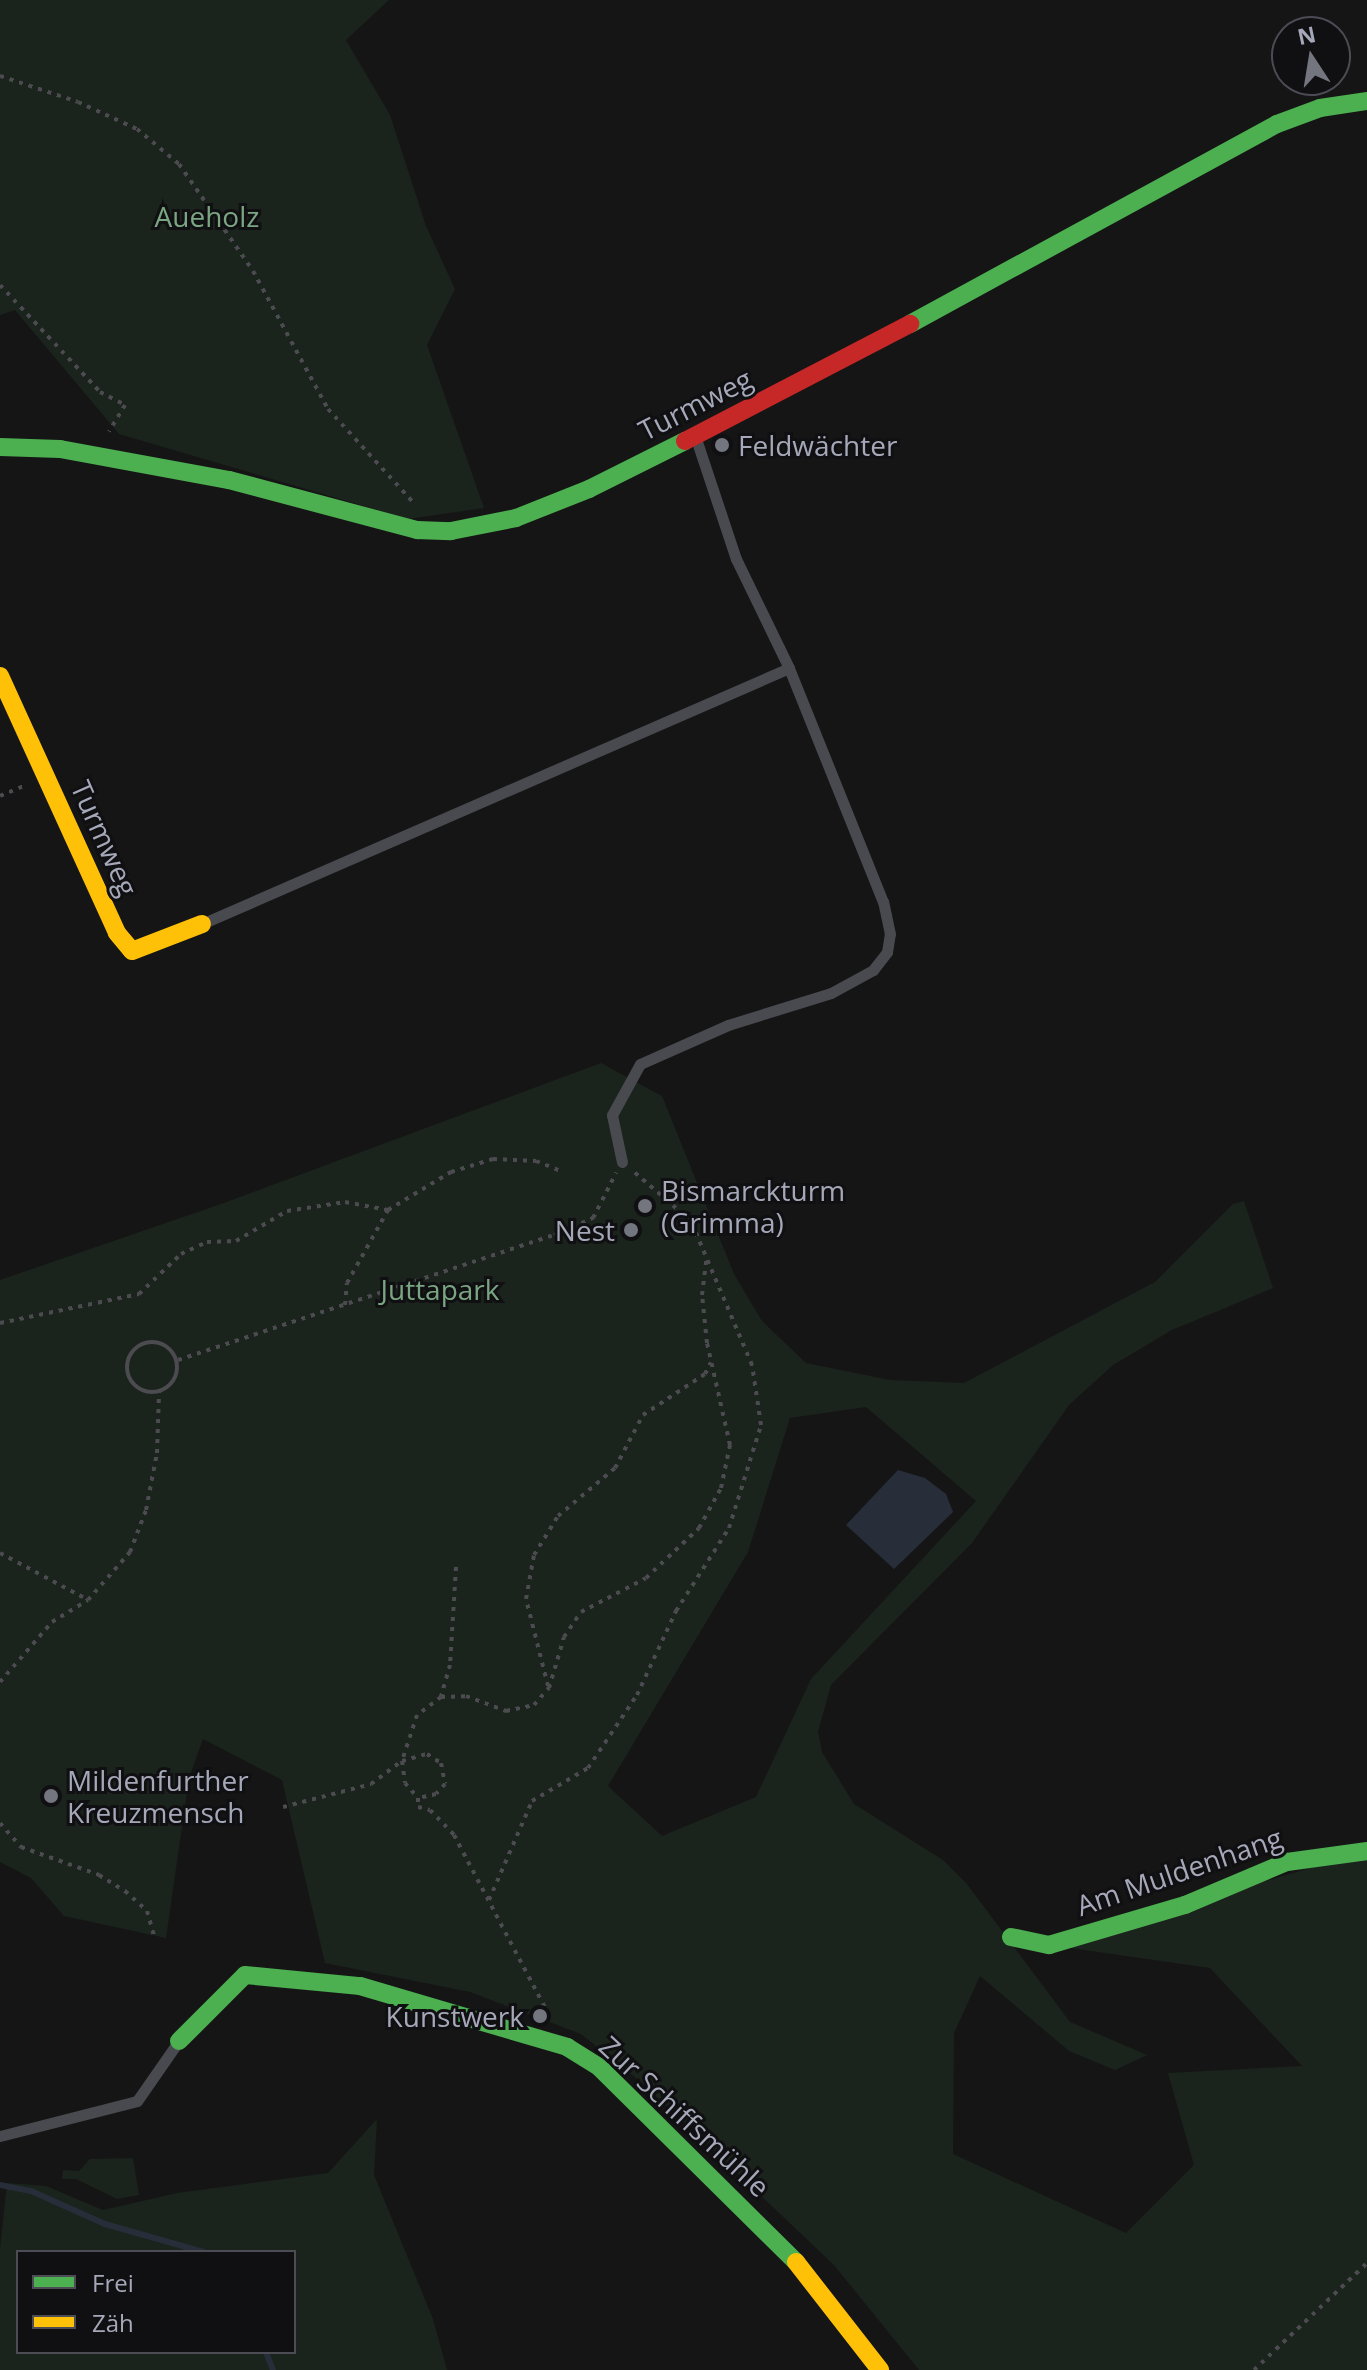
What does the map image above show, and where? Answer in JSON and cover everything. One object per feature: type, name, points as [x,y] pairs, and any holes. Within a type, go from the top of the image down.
[{"type":"street","name":"Turmweg","points":[[0,447],[99,456],[229,480],[390,524],[451,531],[516,518],[589,489],[695,436],[1239,143],[1320,108],[1367,101]]},
{"type":"street","name":"Turmweg","points":[[0,676],[117,933],[132,951],[202,924]]},
{"type":"street","name":"Am Muldenhang","points":[[1011,1937],[1049,1945],[1185,1905],[1287,1862],[1367,1851]]},
{"type":"street","name":"Zur Schiffsmühle","points":[[179,2041],[245,1975],[360,1986],[567,2047],[600,2068],[758,2222],[814,2281],[880,2370]]},
{"type":"lane","points":[[622,1162],[612,1115],[640,1064],[728,1025],[831,993],[873,970],[887,952],[883,902],[789,668],[736,559],[695,436]]},
{"type":"lane","points":[[202,924],[789,668]]},
{"type":"lane","points":[[0,2136],[137,2101],[179,2041]]},
{"type":"path","points":[[0,76],[78,102],[137,129],[179,164],[253,271],[328,409],[394,487],[417,505]]},
{"type":"path","points":[[0,285],[100,392],[125,405],[99,456]]},
{"type":"path","points":[[345,1305],[347,1283],[388,1210],[451,1172],[493,1159],[536,1161],[563,1172]]},
{"type":"path","points":[[178,1360],[593,1218],[622,1162],[691,1221],[752,1365],[762,1403],[761,1425],[745,1486],[729,1528],[676,1611],[608,1746],[588,1768],[532,1801],[489,1900]]},
{"type":"path","points":[[0,1323],[139,1294],[181,1254],[207,1242],[236,1241],[287,1211],[345,1202],[388,1210]]},
{"type":"path","points":[[567,2047],[454,1835],[430,1810],[418,1807],[418,1798],[405,1783],[402,1761],[417,1715],[441,1697],[466,1696],[506,1711],[534,1705],[549,1688],[564,1637],[581,1612],[646,1578],[699,1528],[721,1488],[730,1445],[711,1360],[702,1295],[707,1257]]},
{"type":"path","points":[[145,1342],[165,1344],[178,1360],[175,1380],[159,1392],[139,1390],[126,1375],[129,1354],[145,1342]]},
{"type":"path","points":[[549,1688],[526,1599],[534,1555],[558,1516],[615,1468],[643,1415],[705,1374],[711,1360]]},
{"type":"path","points":[[0,1682],[52,1622],[88,1600],[121,1565],[141,1525],[157,1453],[159,1392]]},
{"type":"path","points":[[0,1553],[88,1600]]},
{"type":"path","points":[[441,1697],[450,1665],[456,1567]]},
{"type":"path","points":[[283,1807],[371,1784],[402,1761],[427,1754],[441,1763],[445,1784],[436,1794],[418,1798]]},
{"type":"path","points":[[0,1823],[21,1847],[99,1875],[125,1891],[147,1911],[155,1939]]},
{"type":"path","points":[[1254,2370],[1367,2263]]},
{"type":"green space","name":"Aueholz","points":[[0,0],[389,0],[346,40],[390,115],[426,226],[455,289],[427,345],[484,508],[408,519],[119,434],[15,310],[0,315]]},
{"type":"green space","name":"Juttapark","points":[[601,1063],[662,1096],[734,1274],[762,1321],[806,1363],[890,1380],[964,1383],[1155,1282],[1233,1204],[1244,1201],[1273,1288],[1172,1330],[1113,1365],[1069,1405],[972,1543],[831,1685],[818,1732],[822,1752],[854,1804],[943,1860],[967,1884],[1070,2022],[1147,2055],[1115,2070],[1069,2051],[980,1976],[954,2033],[953,2154],[1126,2233],[1194,2165],[1168,2073],[1302,2066],[1210,1968],[1049,1945],[1367,1851],[1367,2370],[919,2370],[834,2265],[642,2083],[581,2034],[470,1992],[325,1963],[282,1780],[203,1739],[189,1778],[166,1938],[64,1916],[31,1878],[0,1862],[0,1280],[221,1204]],"holes":[[[866,1407],[976,1501],[811,1679],[756,1797],[662,1836],[608,1786],[748,1552],[790,1418]]]},
{"type":"green space","points":[[377,2119],[374,2175],[433,2319],[447,2370],[0,2370],[0,2249],[7,2183],[46,2186],[103,2210],[177,2193],[328,2173]]},
{"type":"green space","points":[[133,2158],[139,2195],[117,2199],[76,2179],[62,2179],[63,2170],[79,2171],[90,2159]]},
{"type":"water","points":[[898,1470],[925,1478],[946,1494],[953,1512],[894,1569],[846,1525]]},
{"type":"waterway","points":[[0,2185],[31,2191],[105,2224],[197,2250]]},
{"type":"waterway","points":[[267,2354],[273,2370]]},
{"type":"traffic: fast","points":[[910,324],[1277,124],[1320,108],[1367,101]]},
{"type":"traffic: fast","points":[[0,447],[60,449],[229,480],[417,530],[451,531],[516,518],[589,489],[685,441]]},
{"type":"traffic: fast","points":[[1011,1937],[1049,1945],[1185,1905],[1287,1862],[1367,1851]]},
{"type":"traffic: fast","points":[[179,2041],[245,1975],[360,1986],[567,2047],[600,2068],[796,2262]]},
{"type":"traffic: slow","points":[[0,676],[117,933],[132,951],[202,924]]},
{"type":"traffic: slow","points":[[796,2262],[880,2370]]},
{"type":"traffic: jam","points":[[685,441],[910,324]]},
{"type":"place","name":"Feldwächter","points":[[722,445]]},
{"type":"place","name":"Bismarckturm (Grimma)","points":[[645,1206]]},
{"type":"place","name":"Nest","points":[[631,1230]]},
{"type":"place","name":"Mildenfurther Kreuzmensch","points":[[51,1796]]},
{"type":"place","name":"Kunstwerk","points":[[540,2016]]}]
